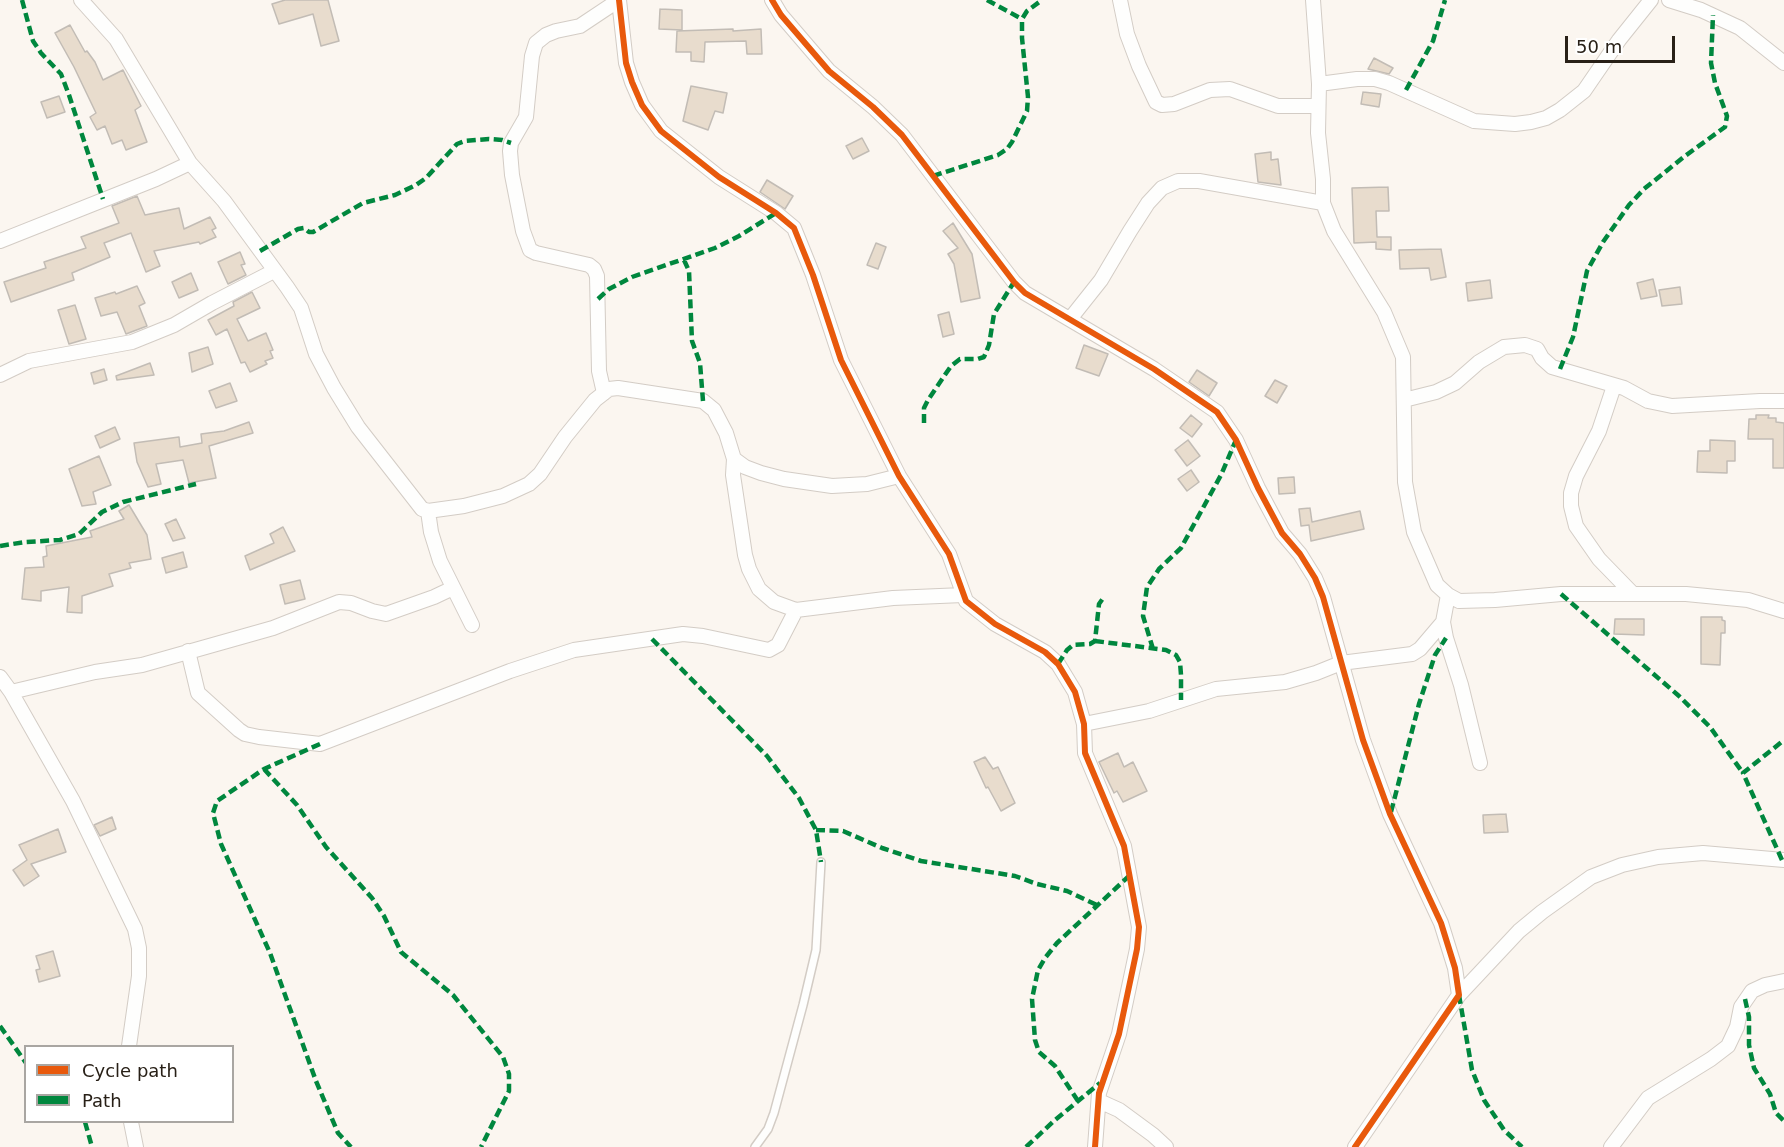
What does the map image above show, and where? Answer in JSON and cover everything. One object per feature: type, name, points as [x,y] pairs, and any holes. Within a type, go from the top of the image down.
[{"type":"street","points":[[81,0],[116,39],[190,163],[236,216],[301,309],[316,354],[358,426],[422,509],[428,511],[464,506],[504,496],[530,484],[540,474],[565,437],[604,393],[609,389],[618,388],[703,402],[714,410],[726,433],[734,459],[733,474],[741,536],[749,569],[759,589],[774,602],[796,610],[893,598],[963,596]]},
{"type":"street","points":[[604,393],[599,371],[597,276],[589,264],[530,250],[523,231],[510,151],[511,143],[526,117],[532,56],[536,43],[546,34],[580,26],[619,0],[626,63],[632,82],[642,105],[661,131],[719,177],[776,213],[794,228],[813,275],[841,360],[899,476],[949,554],[958,573],[963,596],[971,606],[987,618],[1045,652],[1058,664],[1075,692],[1084,724],[1085,753],[1124,846],[1139,927],[1126,1006],[1102,1082],[1095,1147]]},
{"type":"street","points":[[771,0],[829,71],[902,135],[1014,282],[1025,293],[1154,369],[1217,412],[1236,440],[1282,533],[1300,554],[1315,578],[1323,597],[1363,740],[1390,814],[1440,923],[1455,968],[1460,995]]},
{"type":"street","points":[[1120,0],[1127,34],[1156,102],[1162,105],[1174,104],[1210,90],[1230,89],[1278,106],[1318,106]]},
{"type":"street","points":[[1313,0],[1323,203],[1334,231],[1384,312],[1403,357],[1405,482],[1414,532],[1437,585],[1459,601],[1561,594],[1633,594],[1724,597],[1748,600],[1784,611]]},
{"type":"street","points":[[1318,84],[1375,79],[1404,89],[1474,121],[1515,124],[1531,122],[1546,118],[1560,110],[1584,91],[1619,40],[1651,0]]},
{"type":"street","points":[[1669,0],[1701,10],[1740,28],[1784,63]]},
{"type":"street","points":[[0,241],[190,163]]},
{"type":"street","points":[[1070,319],[1101,280],[1148,203],[1162,188],[1178,181],[1200,181],[1323,203]]},
{"type":"street","points":[[0,375],[29,361],[132,342],[174,325],[274,272]]},
{"type":"street","points":[[1404,400],[1436,392],[1455,383],[1479,362],[1504,347],[1532,346],[1552,367],[1624,388],[1648,401],[1672,406],[1784,401]]},
{"type":"street","points":[[1614,386],[1599,431],[1576,476],[1571,493],[1571,506],[1576,526],[1599,559],[1633,594]]},
{"type":"street","points":[[734,459],[745,467],[761,473],[832,486],[867,484],[899,476]]},
{"type":"street","points":[[428,511],[431,532],[440,561],[472,625]]},
{"type":"street","points":[[11,692],[95,672],[142,665],[273,628],[339,603],[351,603],[386,614],[453,588]]},
{"type":"street","points":[[1448,595],[1443,622],[1446,638],[1461,685],[1480,763]]},
{"type":"street","points":[[189,651],[198,693],[239,730],[259,737],[320,744],[510,671],[574,650],[682,634],[703,636],[769,650],[778,645],[796,610]]},
{"type":"street","points":[[1084,724],[1149,711],[1216,689],[1299,679],[1341,663],[1412,654],[1420,649],[1443,622]]},
{"type":"street","points":[[0,677],[11,692],[73,801],[135,929],[139,948],[139,976],[129,1045]]},
{"type":"street","points":[[1355,1147],[1460,995],[1519,931],[1591,877],[1622,865],[1658,857],[1703,853],[1784,860]]},
{"type":"street","points":[[1611,1147],[1648,1098],[1728,1046],[1737,1027],[1741,1007],[1752,991],[1765,985],[1784,981]]},
{"type":"street","points":[[1099,1101],[1119,1110],[1166,1147]]},
{"type":"street","points":[[131,1123],[136,1147]]},
{"type":"lane","points":[[754,1147],[768,1129],[774,1113],[816,950],[821,862]]},
{"type":"building","points":[[285,0],[328,0],[339,41],[321,46],[313,14],[279,24],[272,4]]},
{"type":"building","points":[[660,9],[682,10],[682,30],[659,29]]},
{"type":"building","points":[[70,25],[85,52],[87,51],[95,62],[103,80],[123,70],[141,106],[135,110],[147,142],[126,150],[122,140],[112,144],[105,126],[97,130],[90,117],[96,113],[55,33]]},
{"type":"building","points":[[733,29],[733,31],[761,29],[762,54],[747,54],[746,41],[705,42],[704,62],[691,61],[691,52],[676,52],[677,31]]},
{"type":"building","points":[[1374,58],[1393,68],[1389,74],[1368,69]]},
{"type":"building","points":[[691,86],[727,93],[723,113],[715,111],[708,130],[683,121]]},
{"type":"building","points":[[1363,92],[1381,94],[1379,107],[1361,104]]},
{"type":"building","points":[[59,96],[65,112],[47,118],[41,102]]},
{"type":"building","points":[[862,138],[869,151],[853,159],[846,146]]},
{"type":"building","points":[[1271,152],[1271,160],[1278,159],[1281,185],[1258,182],[1255,154]]},
{"type":"building","points":[[767,180],[793,196],[785,209],[760,192]]},
{"type":"building","points":[[1388,187],[1389,211],[1376,211],[1377,237],[1391,237],[1391,250],[1376,249],[1376,242],[1354,243],[1352,188]]},
{"type":"building","points":[[137,196],[145,215],[179,208],[184,229],[210,217],[216,228],[212,230],[216,237],[200,244],[199,242],[154,251],[160,266],[146,272],[131,233],[104,243],[110,257],[72,273],[74,280],[11,302],[4,282],[46,268],[44,262],[86,248],[81,237],[119,223],[112,206]]},
{"type":"building","points":[[953,223],[972,254],[980,298],[961,302],[954,264],[948,254],[958,248],[943,231]]},
{"type":"building","points":[[876,243],[886,247],[878,269],[867,265]]},
{"type":"building","points":[[1441,249],[1446,277],[1431,280],[1429,268],[1400,269],[1399,250]]},
{"type":"building","points":[[240,252],[245,264],[241,265],[246,275],[228,284],[218,262]]},
{"type":"building","points":[[191,273],[198,290],[179,298],[172,282]]},
{"type":"building","points":[[1653,279],[1657,296],[1641,299],[1637,283]]},
{"type":"building","points":[[1490,280],[1492,298],[1468,301],[1466,283]]},
{"type":"building","points":[[137,286],[145,303],[139,306],[147,326],[126,334],[117,312],[101,316],[95,298],[115,292],[116,294]]},
{"type":"building","points":[[1680,287],[1682,304],[1662,306],[1659,290]]},
{"type":"building","points":[[252,292],[260,308],[237,319],[248,341],[266,333],[273,350],[270,351],[273,358],[265,361],[267,364],[250,372],[245,362],[241,363],[227,329],[216,335],[208,320],[234,306],[233,302]]},
{"type":"building","points":[[75,305],[86,339],[69,344],[58,310]]},
{"type":"building","points":[[949,312],[954,334],[943,337],[938,315]]},
{"type":"building","points":[[1084,345],[1108,354],[1099,376],[1076,368]]},
{"type":"building","points":[[208,347],[213,364],[192,372],[189,353]]},
{"type":"building","points":[[150,363],[154,375],[117,380],[116,376]]},
{"type":"building","points":[[104,369],[107,380],[94,384],[91,373]]},
{"type":"building","points":[[1197,370],[1217,383],[1209,396],[1189,382]]},
{"type":"building","points":[[1275,380],[1287,386],[1277,403],[1265,396]]},
{"type":"building","points":[[230,383],[237,401],[216,408],[209,391]]},
{"type":"building","points":[[1191,415],[1202,424],[1192,437],[1180,428]]},
{"type":"building","points":[[1756,415],[1769,415],[1768,418],[1776,418],[1776,422],[1784,423],[1784,468],[1773,468],[1773,439],[1748,439],[1749,419],[1756,419]]},
{"type":"building","points":[[249,422],[253,433],[209,446],[216,478],[189,483],[183,460],[156,464],[161,484],[148,487],[137,462],[134,443],[179,437],[180,447],[202,443],[201,434],[224,431]]},
{"type":"building","points":[[115,427],[120,439],[100,448],[95,436]]},
{"type":"building","points":[[1188,440],[1200,456],[1187,466],[1175,450]]},
{"type":"building","points":[[1710,440],[1735,441],[1735,461],[1727,461],[1727,473],[1697,472],[1698,451],[1710,451]]},
{"type":"building","points":[[99,456],[111,485],[93,492],[96,504],[82,506],[69,469]]},
{"type":"building","points":[[1191,470],[1199,482],[1187,491],[1178,479]]},
{"type":"building","points":[[1294,477],[1295,493],[1279,494],[1278,478]]},
{"type":"building","points":[[129,505],[147,535],[151,559],[129,563],[131,568],[109,574],[113,586],[82,596],[82,613],[67,612],[69,587],[41,591],[41,601],[22,599],[25,568],[44,567],[43,557],[47,556],[46,546],[92,537],[90,531],[124,519],[119,511]]},
{"type":"building","points":[[1310,508],[1312,522],[1360,511],[1364,529],[1311,541],[1309,525],[1301,526],[1299,509]]},
{"type":"building","points":[[176,519],[185,538],[173,541],[165,524]]},
{"type":"building","points":[[283,527],[295,551],[250,570],[245,556],[274,543],[270,534]]},
{"type":"building","points":[[183,552],[187,567],[166,573],[162,558]]},
{"type":"building","points":[[300,580],[305,599],[285,604],[280,585]]},
{"type":"building","points":[[1701,617],[1722,617],[1725,621],[1725,633],[1721,633],[1720,665],[1701,664]]},
{"type":"building","points":[[1615,619],[1644,619],[1644,635],[1614,634]]},
{"type":"building","points":[[1118,753],[1124,767],[1133,762],[1147,791],[1123,802],[1117,791],[1114,793],[1099,762]]},
{"type":"building","points":[[985,757],[993,769],[998,767],[1015,803],[1001,811],[988,787],[986,788],[974,762]]},
{"type":"building","points":[[1506,814],[1508,832],[1484,833],[1483,815]]},
{"type":"building","points":[[112,817],[116,829],[100,836],[94,825]]},
{"type":"building","points":[[58,829],[66,852],[31,864],[39,876],[24,886],[13,870],[27,860],[19,845]]},
{"type":"building","points":[[53,951],[60,976],[39,982],[36,970],[40,969],[36,956]]},
{"type":"marked path","points":[[22,0],[33,41],[61,74],[103,199]]},
{"type":"marked path","points":[[987,0],[1022,19]]},
{"type":"marked path","points":[[933,176],[998,155],[1012,142],[1027,111],[1022,19],[1027,11],[1042,0]]},
{"type":"marked path","points":[[1406,90],[1433,41],[1445,0]]},
{"type":"marked path","points":[[1560,369],[1573,337],[1587,271],[1603,242],[1629,205],[1644,189],[1725,127],[1727,116],[1715,83],[1711,63],[1713,15]]},
{"type":"marked path","points":[[260,251],[298,229],[304,228],[313,232],[363,203],[395,195],[416,185],[426,178],[457,144],[489,139],[511,143]]},
{"type":"marked path","points":[[598,299],[609,289],[632,277],[715,248],[776,213]]},
{"type":"marked path","points":[[684,260],[689,271],[692,341],[700,363],[703,401]]},
{"type":"marked path","points":[[924,423],[924,408],[951,366],[960,359],[984,357],[989,345],[994,314],[1014,282]]},
{"type":"marked path","points":[[1153,649],[1143,616],[1147,587],[1159,569],[1181,548],[1221,475],[1236,440]]},
{"type":"marked path","points":[[0,546],[60,540],[79,534],[102,512],[123,502],[196,484]]},
{"type":"marked path","points":[[1561,594],[1679,696],[1710,727],[1743,773]]},
{"type":"marked path","points":[[1058,664],[1073,645],[1090,644],[1095,641],[1099,604],[1104,597]]},
{"type":"marked path","points":[[1391,812],[1419,704],[1435,655],[1446,638]]},
{"type":"marked path","points":[[652,639],[767,756],[799,798],[816,830],[821,862]]},
{"type":"marked path","points":[[1095,641],[1166,650],[1176,655],[1180,662],[1181,700]]},
{"type":"marked path","points":[[1782,860],[1743,773],[1784,740]]},
{"type":"marked path","points":[[320,744],[264,769],[217,801],[213,813],[221,844],[270,953],[316,1081],[338,1133],[351,1147]]},
{"type":"marked path","points":[[264,769],[297,805],[326,847],[372,898],[384,916],[401,952],[453,995],[503,1057],[509,1074],[509,1091],[481,1147]]},
{"type":"marked path","points":[[816,830],[843,831],[882,848],[921,861],[1015,876],[1067,891],[1099,906]]},
{"type":"marked path","points":[[1078,1101],[1055,1066],[1039,1052],[1035,1040],[1032,999],[1038,970],[1057,943],[1129,876]]},
{"type":"marked path","points":[[1459,995],[1472,1070],[1484,1100],[1504,1130],[1522,1147]]},
{"type":"marked path","points":[[1745,999],[1749,1017],[1749,1045],[1754,1068],[1770,1094],[1776,1113],[1784,1121]]},
{"type":"marked path","points":[[0,1026],[24,1060]]},
{"type":"marked path","points":[[1026,1147],[1100,1083]]},
{"type":"marked path","points":[[85,1123],[92,1147]]},
{"type":"cycle path","points":[[619,0],[626,63],[632,82],[642,105],[661,131],[719,177],[776,213],[794,228],[813,275],[841,360],[899,476],[949,554],[966,601],[995,624],[1045,652],[1058,664],[1075,692],[1084,724],[1085,753],[1124,846],[1139,927],[1137,949],[1119,1034],[1099,1093],[1095,1147]]},
{"type":"cycle path","points":[[772,0],[781,15],[829,71],[873,107],[902,135],[1014,282],[1025,293],[1154,369],[1217,412],[1236,440],[1282,533],[1300,554],[1315,578],[1323,597],[1363,740],[1390,814],[1441,923],[1455,968],[1459,995],[1355,1147]]}]
